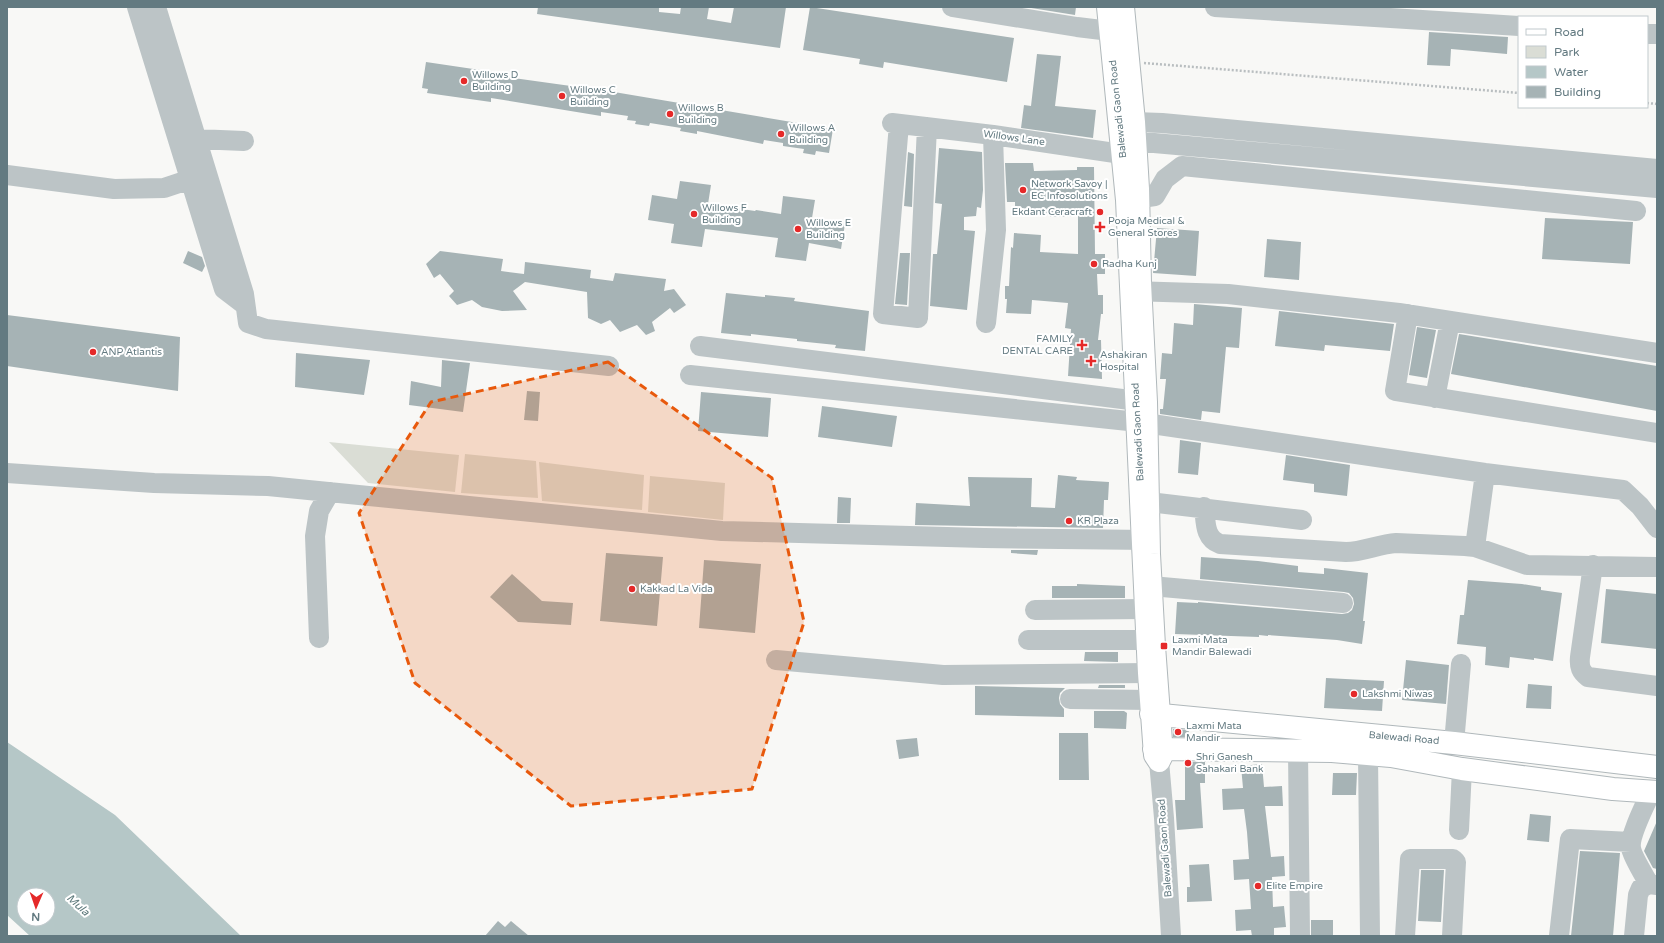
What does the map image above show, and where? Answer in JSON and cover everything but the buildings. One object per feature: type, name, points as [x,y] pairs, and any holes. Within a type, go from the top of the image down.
[{"type":"main road","name":"Balewadi Gaon Road","points":[[1108,7],[1110,31],[1132,144]]},
{"type":"main road","name":"Balewadi Gaon Road","points":[[1123,7],[1128,61],[1132,144],[1136,290],[1142,412],[1146,540],[1146,609],[1149,673],[1158,753]]},
{"type":"main road","name":"Balewadi Gaon Road","points":[[1142,412],[1149,502],[1146,540],[1151,586],[1153,709]]},
{"type":"main road","name":"Balewadi Road","points":[[1153,709],[1224,721],[1454,743],[1657,766]]},
{"type":"main road","points":[[1223,750],[1224,721]]},
{"type":"main road","points":[[1454,743],[1457,768]]},
{"type":"main road","name":"Balewadi Road","points":[[1158,753],[1223,750],[1332,751],[1391,756],[1457,768],[1613,789],[1654,792]]},
{"type":"street","points":[[137,7],[224,289],[245,305]]},
{"type":"street","points":[[156,7],[244,294],[248,323],[266,329],[609,366]]},
{"type":"street","points":[[952,7],[1110,31]]},
{"type":"street","points":[[1216,7],[1518,26]]},
{"type":"street","name":"Willows Lane","points":[[897,144],[896,123],[993,135],[1132,144]]},
{"type":"street","points":[[1132,144],[1162,123],[1657,169]]},
{"type":"street","points":[[1161,144],[1162,123]]},
{"type":"street","points":[[926,147],[897,144],[883,314],[918,318],[927,127]]},
{"type":"street","points":[[986,323],[996,230],[993,135]]},
{"type":"street","points":[[196,139],[244,141]]},
{"type":"street","points":[[1132,144],[1161,144],[1657,188]]},
{"type":"street","points":[[1133,199],[1155,196],[1165,179],[1182,166],[1636,211]]},
{"type":"street","points":[[7,175],[114,189],[164,188],[191,178]]},
{"type":"street","points":[[1136,290],[1228,294],[1408,314],[1657,353]]},
{"type":"street","points":[[1408,314],[1394,391],[1657,433]]},
{"type":"street","points":[[1435,398],[1450,321]]},
{"type":"street","points":[[700,346],[1142,412],[1485,473],[1623,490],[1640,506],[1657,528]]},
{"type":"street","points":[[690,375],[1142,412]]},
{"type":"street","points":[[7,473],[154,483],[268,486],[730,531],[968,538],[1146,540]]},
{"type":"street","points":[[1475,547],[1485,473]]},
{"type":"street","points":[[319,638],[315,536],[319,511],[330,492]]},
{"type":"street","points":[[1149,502],[1204,507],[1302,520]]},
{"type":"street","points":[[1204,507],[1208,536],[1214,542],[1220,544],[1346,552],[1354,552],[1386,543],[1475,547],[1527,564],[1657,567]]},
{"type":"street","points":[[1593,565],[1580,657],[1582,672],[1588,677],[1657,686]]},
{"type":"street","points":[[1151,586],[1343,603]]},
{"type":"street","points":[[1035,610],[1146,609]]},
{"type":"street","points":[[1028,640],[1148,640]]},
{"type":"street","points":[[776,660],[950,676],[1149,673]]},
{"type":"street","points":[[1454,743],[1460,664]]},
{"type":"street","points":[[1070,699],[1153,709]]},
{"type":"street","points":[[1298,751],[1300,936]]},
{"type":"street","name":"Balewadi Gaon Road","points":[[1158,753],[1164,818],[1171,936]]},
{"type":"street","points":[[1368,755],[1370,936]]},
{"type":"street","points":[[1457,768],[1459,830]]},
{"type":"street","points":[[1634,936],[1638,895],[1641,888],[1653,885],[1630,849],[1630,842],[1642,810],[1654,792]]},
{"type":"street","points":[[1559,936],[1570,839],[1630,842]]},
{"type":"street","points":[[1405,936],[1410,858],[1453,859],[1456,862],[1452,936]]},
{"type":"path","points":[[1128,61],[1518,93]]},
{"type":"highlighted area","points":[[608,362],[772,478],[804,622],[752,789],[571,806],[415,683],[359,513],[431,402]]},
{"type":"green space","points":[[329,442],[459,455],[455,492],[368,483]]},
{"type":"green space","points":[[465,454],[536,461],[538,498],[461,493]]},
{"type":"green space","points":[[539,462],[644,475],[642,510],[542,501]]},
{"type":"green space","points":[[650,476],[725,483],[723,520],[648,512]]},
{"type":"water","name":"Mula","points":[[7,742],[115,815],[241,936],[30,936],[20,927],[56,927],[56,887],[16,887],[16,923],[7,915]]},
{"type":"place","name":"Willows D Building","points":[[464,81]]},
{"type":"place","name":"Willows C Building","points":[[562,96]]},
{"type":"place","name":"Willows B Building","points":[[670,114]]},
{"type":"place","name":"Willows A Building","points":[[781,134]]},
{"type":"place","name":"Network Savoy | EC Infosolutions","points":[[1023,190]]},
{"type":"place","name":"Ekdant Ceracraft","points":[[1100,212]]},
{"type":"place","name":"Willows F Building","points":[[694,214]]},
{"type":"place","name":"Pooja Medical & General Stores","points":[[1100,227]]},
{"type":"place","name":"Willows E Building","points":[[798,229]]},
{"type":"place","name":"Radha Kunj","points":[[1094,264]]},
{"type":"place","name":"FAMILY DENTAL CARE","points":[[1082,345]]},
{"type":"place","name":"ANP Atlantis","points":[[93,352]]},
{"type":"place","name":"Ashakiran Hospital","points":[[1091,361]]},
{"type":"place","name":"KR Plaza","points":[[1069,521]]},
{"type":"place","name":"Kakkad La Vida","points":[[632,589]]},
{"type":"place","name":"Laxmi Mata Mandir Balewadi","points":[[1164,646]]},
{"type":"place","name":"Lakshmi Niwas","points":[[1354,694]]},
{"type":"place","name":"Laxmi Mata Mandir","points":[[1178,732]]},
{"type":"place","name":"Shri Ganesh Sahakari Bank","points":[[1188,763]]},
{"type":"place","name":"Elite Empire","points":[[1258,886]]}]
